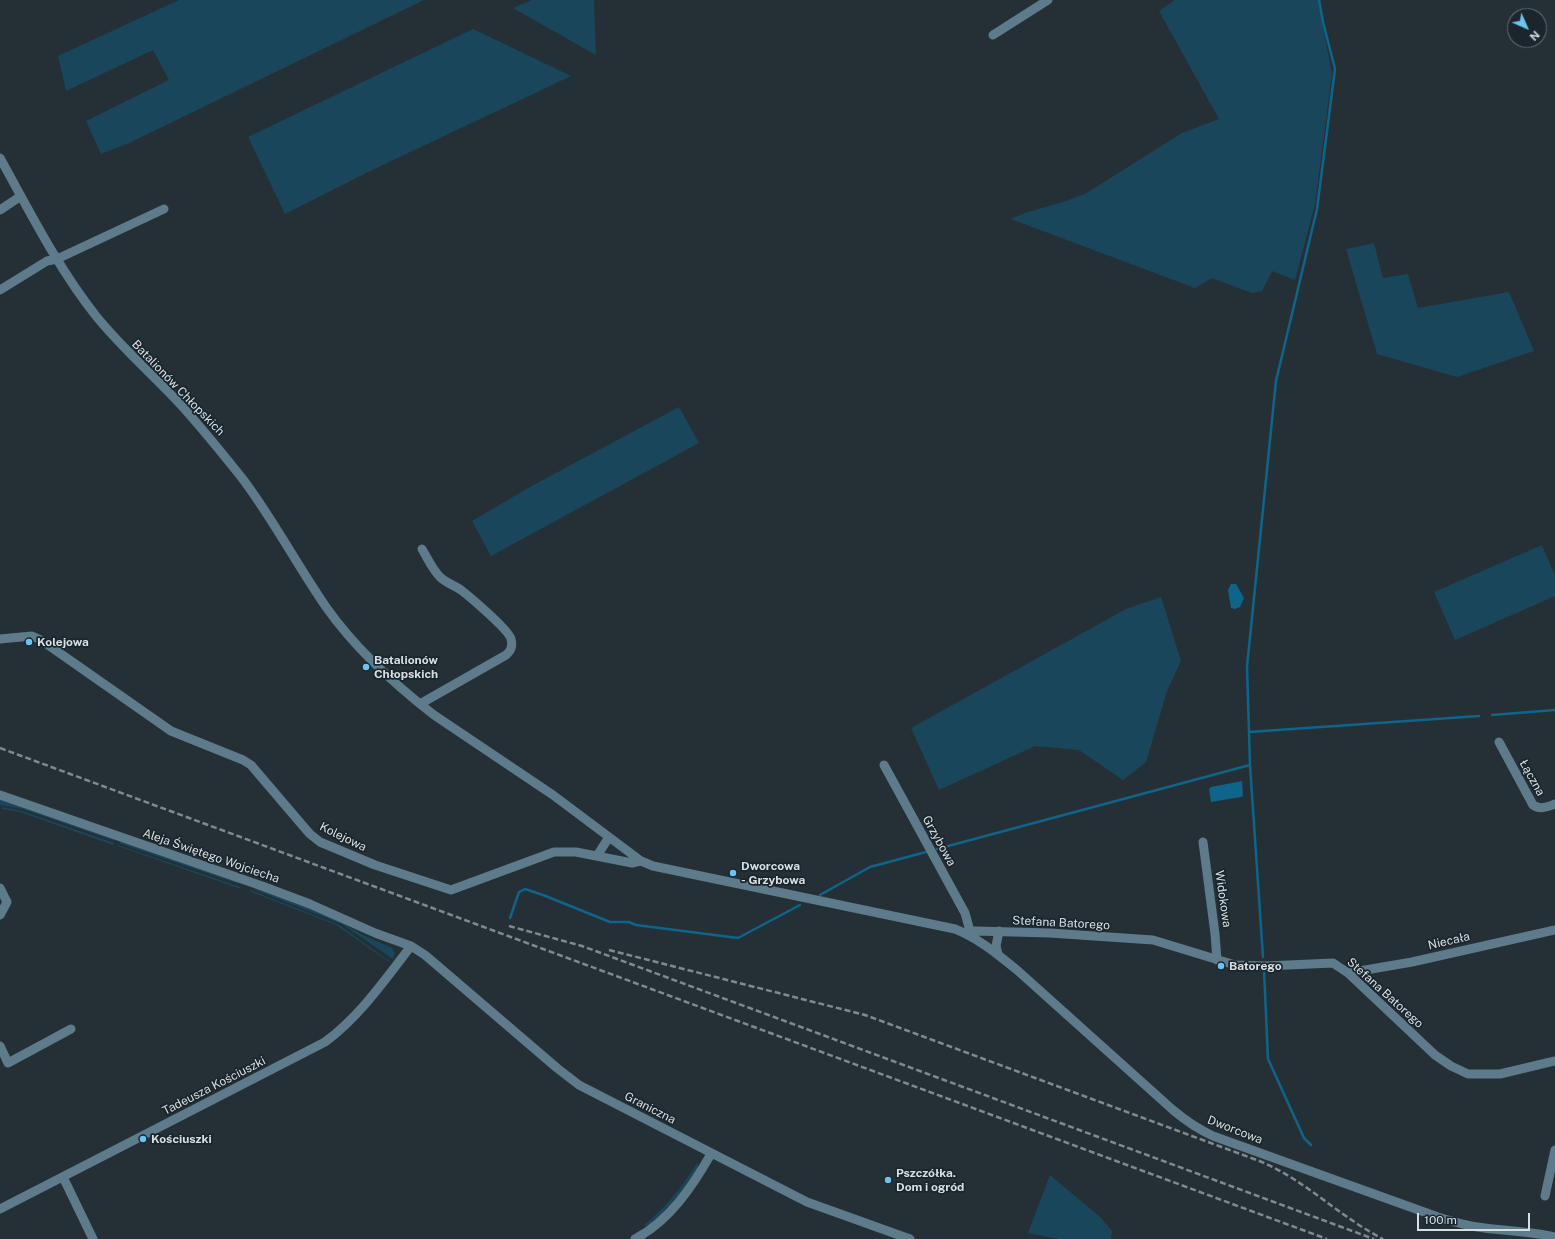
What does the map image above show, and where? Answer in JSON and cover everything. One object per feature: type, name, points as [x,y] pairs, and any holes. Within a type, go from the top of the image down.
[{"type":"street","points":[[994,35],[1048,0]]},
{"type":"street","name":"Batalionów Chłopskich","points":[[0,158],[57,259],[85,301],[111,334],[179,403],[218,447],[273,522],[340,626],[371,660],[420,704],[553,795],[641,861]]},
{"type":"street","points":[[0,210],[22,196]]},
{"type":"street","points":[[0,290],[47,261],[57,259],[164,209]]},
{"type":"street","points":[[420,704],[506,655],[512,648],[509,634],[464,593],[439,576],[422,549]]},
{"type":"street","name":"Kolejowa","points":[[0,639],[32,636],[41,640],[171,732],[243,760],[251,765],[310,834],[320,842],[375,865],[451,890]]},
{"type":"street","name":"Łączna","points":[[1499,742],[1533,805],[1537,808],[1555,804]]},
{"type":"street","name":"Grzybowa","points":[[884,765],[965,913],[968,932]]},
{"type":"street","name":"Aleja Świętego Wojciecha","points":[[0,795],[262,886],[310,904],[375,933],[410,946]]},
{"type":"street","points":[[597,856],[609,837]]},
{"type":"street","name":"Widokowa","points":[[1203,842],[1216,934],[1217,960]]},
{"type":"street","name":"Stefana Batorego","points":[[451,890],[554,852],[576,852],[632,863],[641,861],[653,866],[968,932],[999,931],[1050,933],[1153,940],[1234,965],[1266,966],[1333,963],[1348,973],[1435,1055],[1451,1066],[1468,1074],[1500,1074],[1555,1062]]},
{"type":"street","points":[[0,888],[7,902],[2,915],[0,915]]},
{"type":"street","name":"Niecała","points":[[1348,973],[1412,962],[1555,930]]},
{"type":"street","name":"Stefana Batorego","points":[[998,954],[996,946],[999,931]]},
{"type":"street","name":"Dworcowa","points":[[968,932],[998,954],[1173,1110],[1187,1122],[1199,1129],[1213,1136],[1438,1217],[1477,1227],[1544,1234],[1555,1238]]},
{"type":"street","name":"Graniczna","points":[[410,946],[425,955],[557,1068],[580,1085],[711,1154],[807,1202],[910,1239]]},
{"type":"street","name":"Tadeusza Kościuszki","points":[[0,1209],[325,1042],[336,1034],[360,1009],[410,946]]},
{"type":"street","points":[[0,1046],[8,1063],[71,1029]]},
{"type":"street","points":[[1545,1196],[1555,1150]]},
{"type":"street","points":[[635,1239],[648,1232],[674,1209],[690,1188],[711,1154]]},
{"type":"street","points":[[63,1177],[93,1239]]},
{"type":"shaded area","points":[[179,0],[424,0],[129,143],[101,154],[86,121],[169,80],[153,50],[66,91],[58,56]]},
{"type":"shaded area","points":[[532,0],[594,0],[596,55],[513,8]]},
{"type":"shaded area","points":[[1175,0],[1318,0],[1332,74],[1315,204],[1295,280],[1272,271],[1262,291],[1252,293],[1212,278],[1195,288],[1011,219],[1025,213],[1085,194],[1182,133],[1219,119],[1159,11]]},
{"type":"shaded area","points":[[473,29],[571,76],[368,172],[285,214],[248,137]]},
{"type":"shaded area","points":[[1374,243],[1383,278],[1408,274],[1418,308],[1509,292],[1534,351],[1457,377],[1377,354],[1346,249]]},
{"type":"shaded area","points":[[679,407],[699,443],[491,556],[472,521],[528,488]]},
{"type":"shaded area","points":[[1542,545],[1555,576],[1555,596],[1455,640],[1434,592]]},
{"type":"shaded area","points":[[1231,584],[1236,584],[1244,598],[1240,607],[1235,609],[1231,608],[1228,590]]},
{"type":"shaded area","points":[[1161,597],[1181,661],[1167,691],[1146,762],[1123,780],[1079,750],[1035,746],[939,790],[911,728],[1126,609]]},
{"type":"shaded area","points":[[1242,781],[1243,796],[1211,802],[1209,789],[1211,787]]},
{"type":"shaded area","points":[[0,799],[114,839],[115,841],[23,809],[0,805]]},
{"type":"shaded area","points":[[2,807],[22,811],[114,843],[113,845],[20,812],[2,809]]},
{"type":"shaded area","points":[[121,841],[237,882],[239,884],[119,843]]},
{"type":"shaded area","points":[[118,846],[240,887],[241,889]]},
{"type":"shaded area","points":[[257,888],[332,917],[361,934],[392,948],[395,953],[393,959],[342,924],[253,889]]},
{"type":"shaded area","points":[[250,890],[339,925],[389,962],[336,925],[249,891]]},
{"type":"shaded area","points":[[697,1163],[698,1168],[665,1212],[650,1224],[643,1226],[673,1197]]},
{"type":"shaded area","points":[[1050,1175],[1100,1217],[1112,1231],[1111,1239],[1059,1239],[1028,1233]]},
{"type":"waterway","points":[[937,849],[1250,765],[1247,667],[1276,381],[1317,209],[1335,69],[1319,0]]},
{"type":"waterway","points":[[1492,715],[1555,710]]},
{"type":"waterway","points":[[1249,732],[1479,716]]},
{"type":"waterway","points":[[1250,765],[1263,957]]},
{"type":"waterway","points":[[820,895],[870,867],[926,852]]},
{"type":"waterway","points":[[510,918],[519,892],[525,889],[610,922],[629,922],[636,925],[738,938],[800,905]]},
{"type":"waterway","points":[[1264,970],[1268,1059],[1304,1138],[1311,1145]]},
{"type":"railway","points":[[0,748],[1327,1239]]},
{"type":"railway","points":[[509,926],[582,946],[1374,1239]]},
{"type":"railway","points":[[609,950],[865,1015],[1262,1162],[1293,1179],[1352,1220],[1383,1239]]},
{"type":"place","name":"Kolejowa","points":[[29,642]]},
{"type":"place","name":"Batalionów Chłopskich","points":[[366,667]]},
{"type":"place","name":"Dworcowa - Grzybowa","points":[[733,873]]},
{"type":"place","name":"Batorego","points":[[1221,966]]},
{"type":"place","name":"Kościuszki","points":[[143,1139]]},
{"type":"place","name":"Pszczółka. Dom i ogród","points":[[888,1180]]}]
